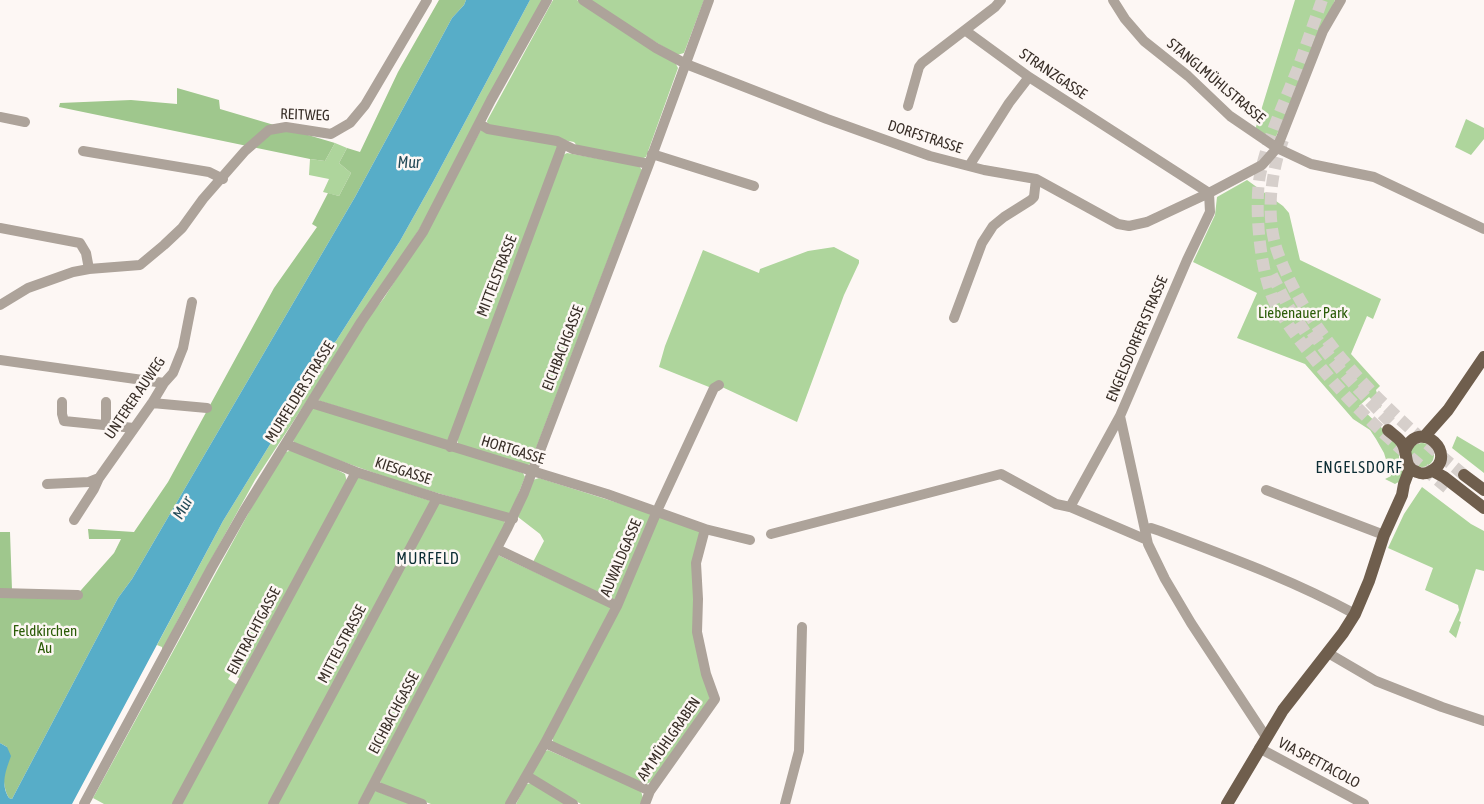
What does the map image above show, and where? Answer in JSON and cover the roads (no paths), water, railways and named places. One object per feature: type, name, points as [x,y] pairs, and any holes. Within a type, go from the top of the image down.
[{"type":"main road","points":[[1405,451],[1407,446],[1420,438],[1448,410],[1484,357]]},
{"type":"main road","points":[[1437,444],[1448,410]]},
{"type":"main road","points":[[1228,804],[1259,748],[1283,710],[1328,653],[1369,581],[1384,535],[1402,495],[1404,484],[1426,469],[1441,452],[1432,439],[1420,438],[1390,428],[1402,444],[1405,451],[1405,460],[1426,469],[1444,477],[1484,508]]},
{"type":"main road","points":[[1426,469],[1455,477],[1484,500]]},
{"type":"main road","points":[[1464,475],[1484,490]]},
{"type":"main road","points":[[1451,491],[1484,517]]},
{"type":"street","name":"REITWEG","points":[[1,303],[28,288],[74,272],[140,264],[182,228],[203,199],[223,179],[245,151],[269,130],[286,127],[331,134],[350,123],[365,105],[426,0]]},
{"type":"street","name":"MURFELDER STRASSE","points":[[84,804],[212,567],[361,322],[423,232],[495,93],[547,0]]},
{"type":"street","name":"DORFSTRASSE","points":[[583,0],[656,48],[686,64],[827,119],[930,156],[969,166],[1036,179],[1118,224],[1128,226],[1148,222],[1209,193],[1262,164],[1277,148]]},
{"type":"street","name":"EICHBACHGASSE","points":[[363,804],[513,518],[651,159],[709,0]]},
{"type":"street","points":[[908,106],[919,67],[922,63],[996,7],[1000,0]]},
{"type":"street","name":"STANGLMÜHLSTRASSE","points":[[1113,0],[1144,41],[1188,76],[1230,116],[1277,148],[1311,164],[1374,177],[1484,229]]},
{"type":"street","points":[[1277,148],[1323,31],[1340,0]]},
{"type":"street","name":"STRANZGASSE","points":[[966,31],[1029,77],[1209,193]]},
{"type":"street","points":[[969,166],[1009,103],[1029,77]]},
{"type":"street","points":[[0,117],[25,122]]},
{"type":"street","points":[[480,124],[488,129],[557,142],[573,149],[651,159],[754,186]]},
{"type":"street","name":"MITTELSTRASSE","points":[[450,447],[564,144]]},
{"type":"street","points":[[83,151],[209,172],[223,179]]},
{"type":"street","points":[[954,318],[982,243],[998,221],[1034,197],[1036,179]]},
{"type":"street","name":"ENGELSDORFER STRASSE","points":[[1209,193],[1210,212],[1187,260],[1120,416],[1146,535],[1165,579],[1190,624],[1266,737]]},
{"type":"street","points":[[0,228],[80,242],[86,253],[89,269]]},
{"type":"street","name":"UNTERER AUWEG","points":[[74,520],[99,478],[164,383],[173,373],[183,348],[192,302]]},
{"type":"street","points":[[0,360],[164,383]]},
{"type":"street","name":"AUWALDGASSE","points":[[510,804],[545,743],[617,606],[657,511],[714,388],[720,385]]},
{"type":"street","points":[[62,402],[64,421],[134,428]]},
{"type":"street","points":[[106,402],[106,425]]},
{"type":"street","points":[[152,403],[207,408]]},
{"type":"street","name":"HORTGASSE","points":[[311,403],[657,511],[705,529]]},
{"type":"street","points":[[1070,507],[1120,416]]},
{"type":"street","name":"KIESGASSE","points":[[286,444],[356,472],[438,498],[513,518]]},
{"type":"street","name":"EINTRACHTGASSE","points":[[177,804],[356,472]]},
{"type":"street","points":[[771,534],[1001,474],[1056,504],[1070,507],[1146,535],[1151,528],[1160,531],[1249,564],[1351,611]]},
{"type":"street","points":[[47,484],[89,482],[99,478]]},
{"type":"street","points":[[1266,490],[1384,535]]},
{"type":"street","name":"MITTELSTRASSE","points":[[273,804],[438,498]]},
{"type":"street","points":[[705,529],[750,540]]},
{"type":"street","name":"AM MÜHLGRABEN","points":[[645,804],[650,791],[715,699],[706,674],[697,632],[696,563],[705,529]]},
{"type":"street","points":[[497,549],[617,606]]},
{"type":"street","points":[[0,593],[78,595]]},
{"type":"street","points":[[785,804],[800,750],[802,627]]},
{"type":"street","points":[[1328,653],[1376,681],[1484,721]]},
{"type":"street","points":[[545,743],[650,791]]},
{"type":"street","name":"VIA SPETTACOLO","points":[[1259,748],[1364,804]]},
{"type":"street","points":[[526,776],[573,804]]},
{"type":"street","points":[[373,785],[422,804]]},
{"type":"water","name":"Mur","points":[[466,0],[530,0],[400,241],[336,341],[315,362],[301,387],[296,402],[223,521],[72,804],[0,804],[0,743],[7,747],[11,756],[4,782],[6,793],[12,799],[118,598],[132,579],[355,197],[452,18]]},
{"type":"tunnel","points":[[1322,0],[1272,134],[1260,175],[1258,221],[1265,273],[1274,301],[1281,314],[1340,390],[1375,426],[1451,491]]},
{"type":"tunnel","points":[[1283,140],[1272,183],[1272,228],[1279,256],[1294,289],[1334,349],[1358,377],[1410,428],[1464,475]]},
{"type":"tunnel","points":[[1272,275],[1288,306],[1313,344]]},
{"type":"tunnel","points":[[1312,332],[1340,369],[1393,425]]},
{"type":"district","name":"ENGELSDORF","points":[[1359,468]]},
{"type":"district","name":"MURFELD","points":[[428,559]]},
{"type":"park label","name":"Liebenauer Park","points":[[1303,313]]},
{"type":"park label","name":"Feldkirchen Au","points":[[45,640]]}]
